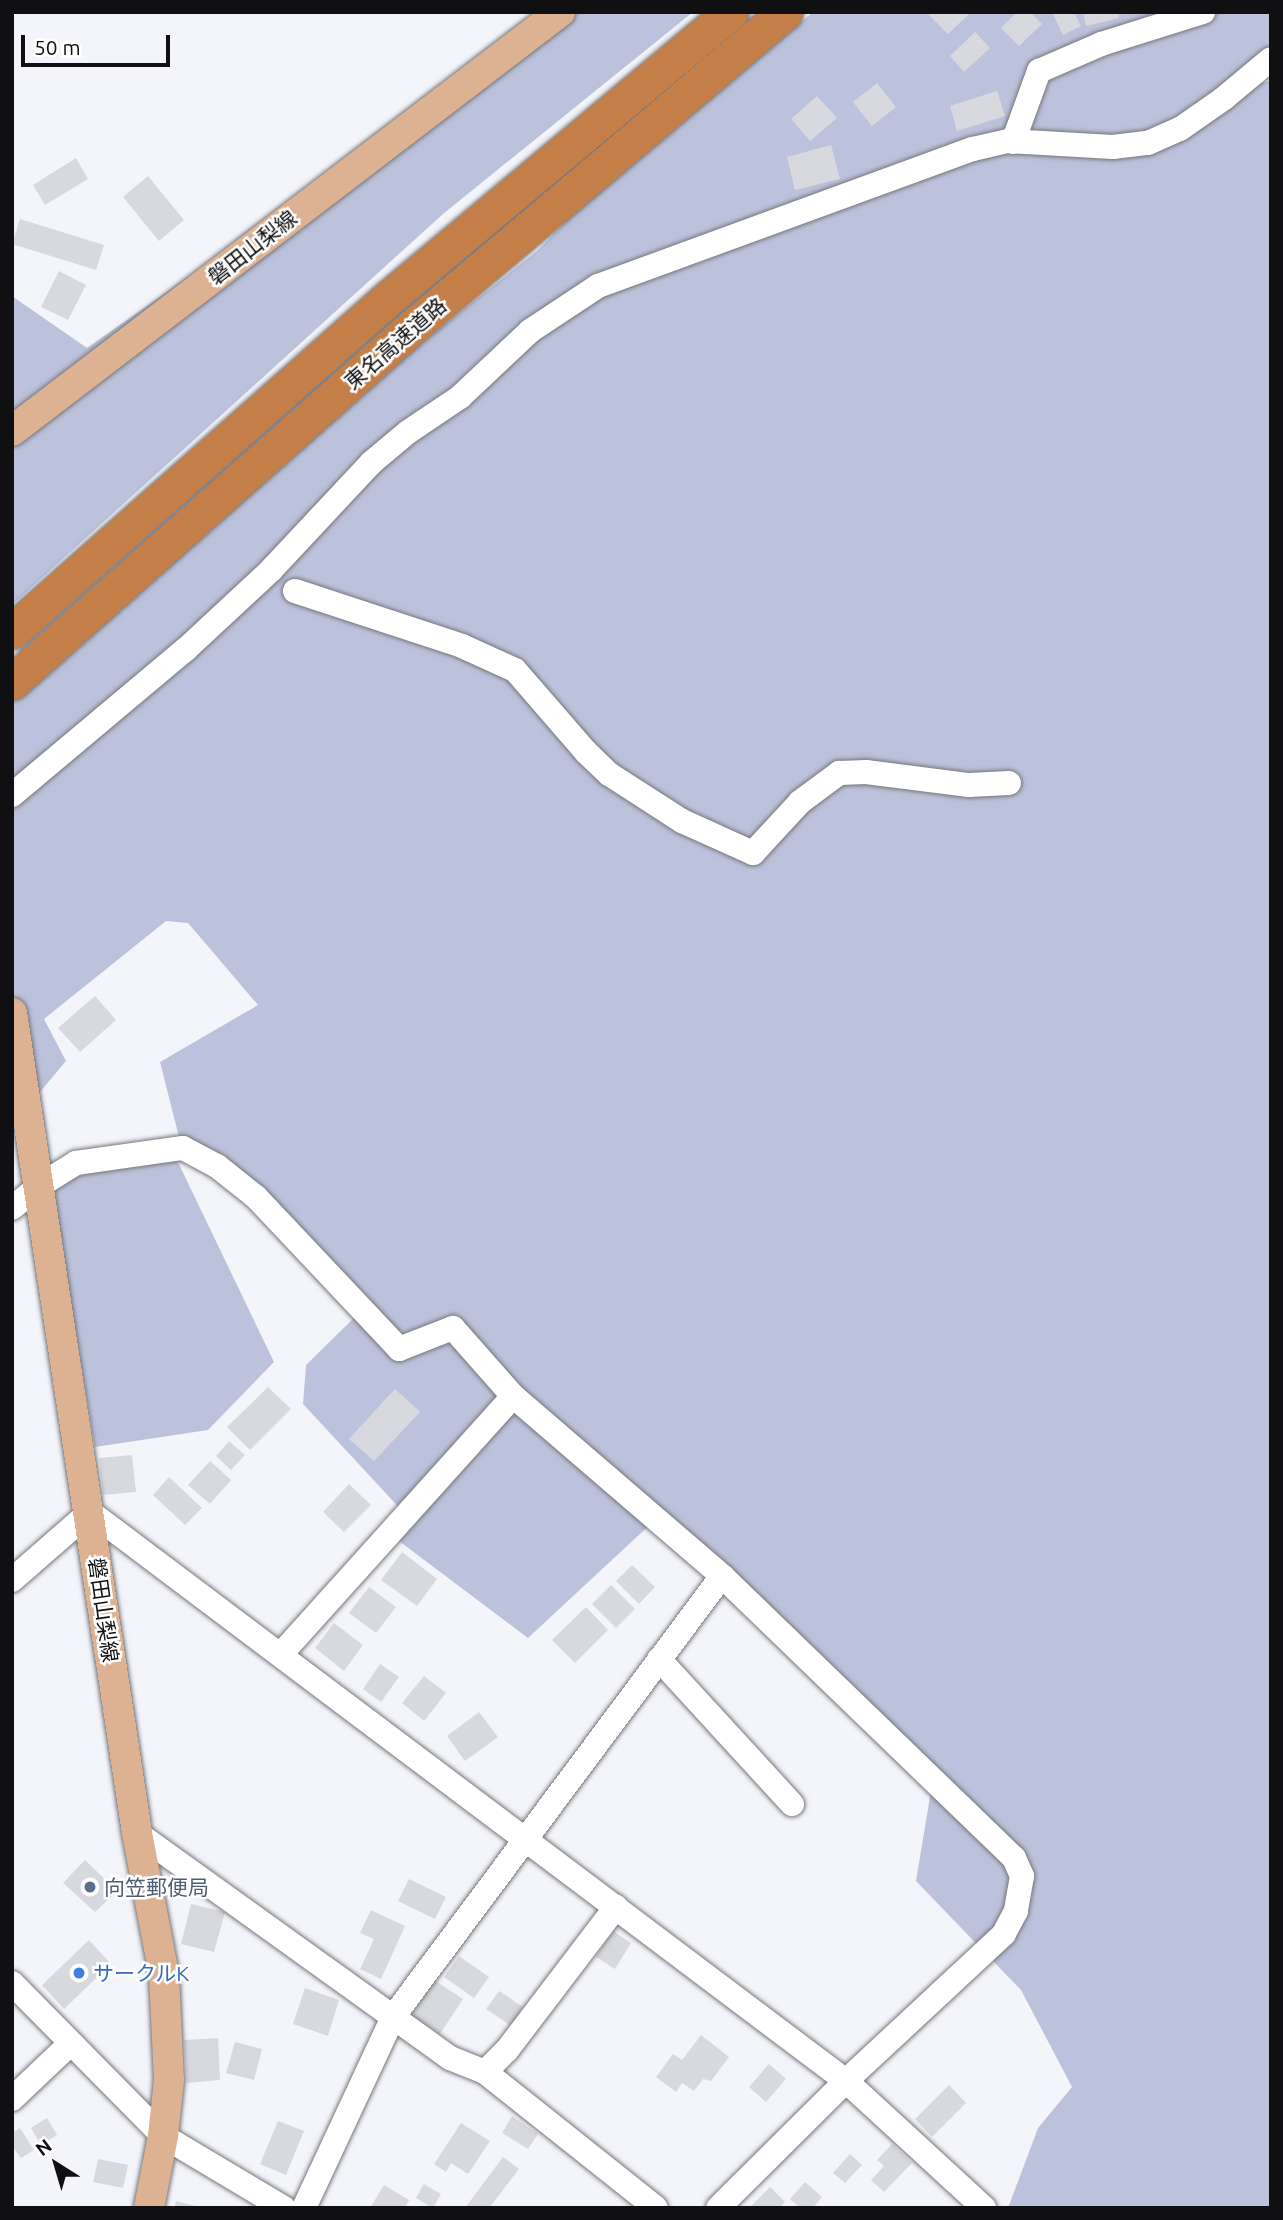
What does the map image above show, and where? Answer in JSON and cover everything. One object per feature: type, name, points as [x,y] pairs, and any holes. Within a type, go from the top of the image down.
[{"type":"highway","name":"東名高速道路","points":[[12,631],[386,300],[732,12]]},
{"type":"highway","name":"東名高速道路","points":[[12,682],[410,329],[785,12]]},
{"type":"main road","name":"磐田山梨線","points":[[492,62],[537,12]]},
{"type":"main road","name":"磐田山梨線","points":[[12,431],[492,62],[550,23],[560,12]]},
{"type":"main road","name":"磐田山梨線","points":[[12,1013],[137,1833],[164,1975],[169,2080],[163,2136],[149,2208]]},
{"type":"street","points":[[1013,142],[1039,71],[1101,44],[1203,12]]},
{"type":"street","points":[[12,795],[184,650],[271,570],[371,463],[408,432],[460,397],[530,331],[559,311],[611,282],[973,149],[1013,142],[1113,147],[1148,143],[1180,129],[1223,99],[1271,59]]},
{"type":"street","points":[[295,591],[461,646],[515,670],[586,752],[609,774],[682,821],[753,853],[800,802],[839,773],[866,772],[969,785],[1009,783]]},
{"type":"street","points":[[12,1208],[39,1186],[76,1163],[183,1148],[216,1166],[256,1197],[400,1349],[453,1328],[513,1396],[722,1576],[1014,1858],[1022,1876],[1016,1911],[1004,1934],[846,2081],[718,2208]]},
{"type":"street","points":[[281,1654],[513,1396]]},
{"type":"street","points":[[14,1574],[90,1511],[846,2081],[984,2208]]},
{"type":"street","points":[[304,2208],[393,2017],[722,1576]]},
{"type":"street","points":[[659,1659],[792,1804]]},
{"type":"street","points":[[137,1833],[450,2058],[485,2072],[656,2208]]},
{"type":"street","points":[[485,2072],[507,2050],[616,1907]]},
{"type":"street","points":[[12,1983],[163,2136],[284,2208]]},
{"type":"street","points":[[12,2099],[71,2043]]},
{"type":"shaded area","points":[[565,12],[693,12],[443,214],[12,605],[12,296],[87,348]]},
{"type":"shaded area","points":[[813,12],[1271,12],[1271,59],[1226,97],[1271,80],[1271,2208],[1008,2208],[1038,2128],[1072,2087],[1021,1990],[916,1881],[935,1767],[655,1520],[528,1638],[395,1538],[406,1515],[303,1404],[306,1365],[356,1316],[399,1349],[180,1141],[160,1062],[258,1005],[188,923],[166,921],[44,1019],[66,1061],[35,1098],[12,997],[12,703],[378,378],[538,250],[595,192]]},
{"type":"shaded area","points":[[175,1156],[274,1362],[208,1430],[95,1447],[51,1187],[81,1163]]},
{"type":"building","points":[[932,12],[971,12],[948,34],[929,15]]},
{"type":"building","points":[[1017,12],[1030,12],[1042,24],[1019,46],[1001,28]]},
{"type":"building","points":[[1052,12],[1074,12],[1081,26],[1063,35]]},
{"type":"building","points":[[1083,12],[1118,12],[1119,18],[1086,26]]},
{"type":"building","points":[[975,32],[990,48],[964,72],[950,56]]},
{"type":"building","points":[[877,83],[896,107],[872,126],[853,102]]},
{"type":"building","points":[[997,91],[1005,116],[957,131],[950,106]]},
{"type":"building","points":[[817,96],[837,118],[810,141],[791,119]]},
{"type":"building","points":[[831,145],[840,179],[795,190],[787,157]]},
{"type":"building","points":[[76,158],[88,179],[45,205],[33,185]]},
{"type":"building","points":[[148,176],[184,220],[159,241],[123,197]]},
{"type":"building","points":[[20,219],[104,245],[96,270],[12,244]]},
{"type":"building","points":[[59,271],[86,285],[68,320],[41,307]]},
{"type":"building","points":[[95,996],[116,1020],[80,1052],[58,1028]]},
{"type":"building","points":[[268,1387],[291,1409],[250,1450],[227,1427]]},
{"type":"building","points":[[395,1389],[420,1412],[374,1461],[349,1439]]},
{"type":"building","points":[[229,1441],[245,1455],[231,1470],[216,1456]]},
{"type":"building","points":[[132,1455],[136,1492],[103,1495],[99,1458]]},
{"type":"building","points":[[210,1461],[231,1480],[210,1504],[188,1485]]},
{"type":"building","points":[[169,1477],[202,1508],[185,1525],[153,1495]]},
{"type":"building","points":[[349,1484],[371,1505],[344,1532],[323,1512]]},
{"type":"building","points":[[402,1552],[437,1579],[417,1606],[381,1580]]},
{"type":"building","points":[[632,1565],[655,1587],[639,1604],[616,1581]]},
{"type":"building","points":[[611,1585],[635,1609],[616,1628],[592,1604]]},
{"type":"building","points":[[369,1587],[396,1607],[376,1633],[349,1613]]},
{"type":"building","points":[[586,1607],[608,1630],[575,1663],[552,1640]]},
{"type":"building","points":[[334,1623],[363,1645],[344,1671],[315,1648]]},
{"type":"building","points":[[380,1664],[399,1677],[381,1702],[363,1689]]},
{"type":"building","points":[[424,1676],[446,1693],[424,1721],[402,1703]]},
{"type":"building","points":[[479,1712],[498,1737],[465,1761],[447,1736]]},
{"type":"building","name":"向笠郵便局","points":[[85,1860],[117,1891],[95,1912],[63,1883]]},
{"type":"building","points":[[409,1879],[446,1897],[435,1919],[398,1901]]},
{"type":"building","points":[[191,1904],[225,1912],[214,1952],[181,1944]]},
{"type":"building","points":[[371,1910],[405,1926],[381,1979],[360,1969],[374,1939],[360,1933]]},
{"type":"building","points":[[613,1931],[631,1943],[615,1969],[596,1957]]},
{"type":"building","points":[[89,1940],[111,1964],[64,2009],[42,1985]]},
{"type":"building","points":[[459,1956],[489,1977],[474,1998],[444,1977]]},
{"type":"building","points":[[434,1980],[463,1999],[440,2034],[411,2016]]},
{"type":"building","points":[[305,1988],[339,2000],[328,2036],[293,2024]]},
{"type":"building","points":[[499,1991],[523,2007],[511,2026],[486,2009]]},
{"type":"building","points":[[701,2035],[729,2057],[711,2081],[703,2079],[694,2091],[682,2083],[676,2092],[656,2077],[673,2054],[682,2060]]},
{"type":"building","points":[[218,2038],[220,2080],[187,2083],[184,2040]]},
{"type":"building","points":[[235,2042],[262,2049],[254,2080],[226,2073]]},
{"type":"building","points":[[769,2064],[786,2079],[766,2102],[749,2087]]},
{"type":"building","points":[[949,2085],[966,2103],[932,2137],[915,2119]]},
{"type":"building","points":[[512,2116],[538,2134],[528,2149],[502,2133]]},
{"type":"building","points":[[47,2118],[57,2135],[41,2145],[31,2128]]},
{"type":"building","points":[[278,2121],[304,2131],[286,2175],[260,2164]]},
{"type":"building","points":[[461,2123],[490,2141],[468,2174],[451,2163],[446,2172],[434,2164]]},
{"type":"building","points":[[20,2128],[34,2150],[21,2158],[12,2146],[12,2133]]},
{"type":"building","points":[[892,2144],[912,2163],[884,2192],[871,2180],[884,2166],[877,2160]]},
{"type":"building","points":[[850,2154],[862,2165],[845,2183],[833,2173]]},
{"type":"building","points":[[503,2157],[519,2169],[489,2208],[465,2208]]},
{"type":"building","points":[[98,2159],[128,2165],[123,2188],[93,2182]]},
{"type":"building","points":[[805,2182],[822,2197],[813,2208],[800,2208],[790,2199]]},
{"type":"building","points":[[424,2184],[441,2194],[433,2208],[416,2198]]},
{"type":"building","points":[[384,2185],[409,2200],[405,2208],[370,2208]]},
{"type":"building","points":[[770,2187],[785,2202],[779,2208],[749,2208]]},
{"type":"building","points":[[176,2201],[199,2207],[199,2208],[174,2208]]},
{"type":"place","name":"向笠郵便局","points":[[90,1887]]},
{"type":"place","name":"サークルK","points":[[79,1973]]}]
